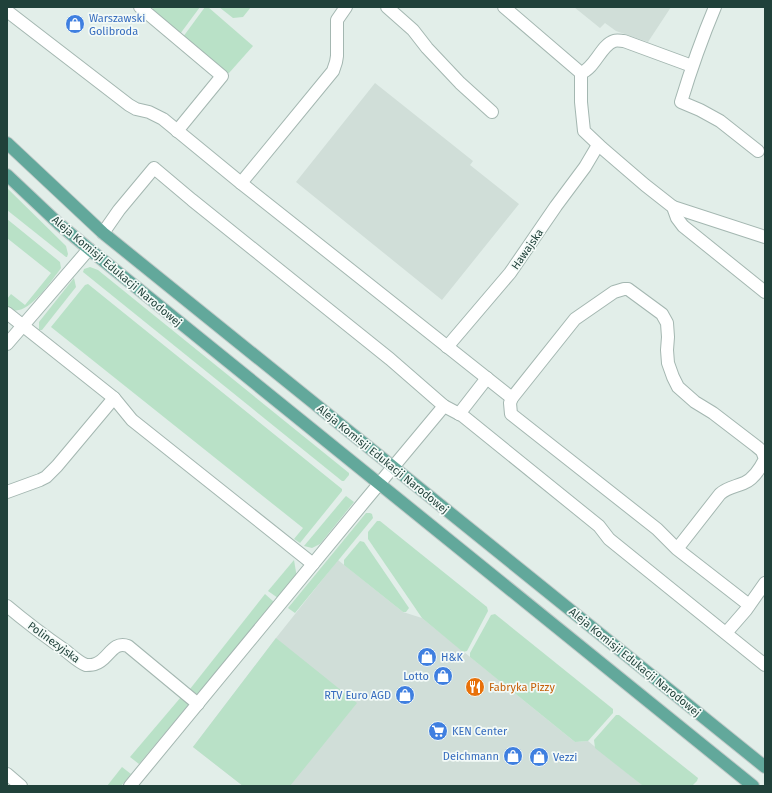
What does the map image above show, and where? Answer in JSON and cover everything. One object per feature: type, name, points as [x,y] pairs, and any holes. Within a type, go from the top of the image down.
[{"type":"main road","name":"Aleja Komisji Edukacji Narodowej","points":[[7,143],[103,234],[765,767]]},
{"type":"main road","name":"Aleja Komisji Edukacji Narodowej","points":[[7,174],[59,224],[89,249],[753,786]]},
{"type":"street","points":[[140,7],[222,76],[177,131]]},
{"type":"street","points":[[241,183],[333,71],[337,56],[337,20],[346,7]]},
{"type":"street","points":[[387,7],[413,30],[427,48],[460,83],[492,112]]},
{"type":"street","points":[[504,7],[581,73],[581,102],[584,131],[598,145],[673,207],[765,237]]},
{"type":"street","points":[[715,7],[692,66],[681,102],[720,121],[758,151]]},
{"type":"street","points":[[7,11],[129,106],[149,112],[162,119],[512,398]]},
{"type":"street","points":[[581,73],[588,69],[605,48],[614,41],[624,42],[692,66]]},
{"type":"street","name":"Hawajska","points":[[447,346],[510,273],[585,167],[598,145]]},
{"type":"street","points":[[103,234],[119,210],[154,168],[390,359],[444,406],[459,414],[599,526],[609,539],[765,665]]},
{"type":"street","points":[[673,207],[677,218],[683,226],[765,292]]},
{"type":"street","points":[[7,344],[89,249]]},
{"type":"street","points":[[677,549],[720,494],[726,489],[745,483],[761,468],[765,459],[762,451],[756,446],[713,413],[695,402],[678,387],[672,377],[668,363],[667,323],[662,314],[628,289],[624,289],[614,292],[575,319],[512,398],[510,403],[511,414],[657,529],[677,549],[749,605]]},
{"type":"street","points":[[7,313],[114,398],[132,420],[313,564]]},
{"type":"street","points":[[459,414],[487,378]]},
{"type":"street","points":[[7,492],[46,477],[114,398]]},
{"type":"street","points":[[130,786],[444,406]]},
{"type":"street","points":[[726,633],[765,583]]},
{"type":"street","name":"Polinezyjska","points":[[7,606],[47,638],[85,664],[95,664],[100,662],[118,645],[122,644],[128,646],[198,704]]},
{"type":"street","points":[[7,774],[21,786]]},
{"type":"shaded area","points":[[574,7],[671,7],[648,42],[616,31],[605,23],[600,28]]},
{"type":"shaded area","points":[[375,83],[473,161],[470,165],[519,204],[442,300],[296,182]]},
{"type":"shaded area","points":[[338,560],[403,612],[422,618],[575,742],[588,741],[643,786],[243,786],[193,747],[276,638]]},
{"type":"green space","points":[[154,7],[200,7],[180,34],[152,10]]},
{"type":"green space","points":[[205,7],[208,7],[253,46],[229,73],[222,71],[183,37]]},
{"type":"green space","points":[[219,7],[251,7],[243,17],[233,18]]},
{"type":"green space","points":[[7,188],[66,246],[68,254],[67,257],[7,210]]},
{"type":"green space","points":[[7,219],[60,262],[61,268],[37,299],[25,308],[18,310],[7,308],[7,299],[11,294],[25,305],[51,273],[7,238]]},
{"type":"green space","points":[[90,267],[98,270],[349,473],[349,475],[344,481],[342,481],[83,272],[84,269]]},
{"type":"green space","points":[[74,278],[76,287],[42,330],[39,330],[39,322]]},
{"type":"green space","points":[[88,284],[342,489],[342,491],[300,543],[294,539],[303,528],[51,327],[85,285]]},
{"type":"green space","points":[[346,496],[354,502],[320,544],[312,548],[304,546],[345,497]]},
{"type":"green space","points":[[366,513],[372,514],[373,518],[295,613],[288,608]]},
{"type":"green space","points":[[377,521],[380,521],[487,607],[488,611],[467,651],[463,652],[422,618],[368,539],[368,532]]},
{"type":"green space","points":[[360,541],[364,542],[409,608],[406,612],[403,612],[344,565],[344,560]]},
{"type":"green space","points":[[294,560],[296,577],[278,598],[268,591]]},
{"type":"green space","points":[[265,594],[274,602],[198,695],[190,689]]},
{"type":"green space","points":[[495,614],[613,709],[613,713],[588,741],[575,742],[470,657],[470,653],[491,615]]},
{"type":"green space","points":[[276,638],[357,703],[290,786],[243,786],[193,747]]},
{"type":"green space","points":[[181,697],[189,704],[139,764],[130,757]]},
{"type":"green space","points":[[616,715],[619,715],[698,778],[697,781],[692,786],[643,786],[595,748],[594,740]]},
{"type":"green space","points":[[122,767],[131,774],[121,786],[107,786]]},
{"type":"place","name":"Warszawski Golibroda","points":[[75,24]]},
{"type":"place","name":"H&K","points":[[427,657]]},
{"type":"place","name":"Lotto","points":[[443,676]]},
{"type":"place","name":"Fabryka Pizzy","points":[[475,687]]},
{"type":"place","name":"RTV Euro AGD","points":[[405,695]]},
{"type":"place","name":"KEN Center","points":[[438,731]]},
{"type":"place","name":"Deichmann","points":[[513,756]]},
{"type":"place","name":"Vezzi","points":[[539,757]]}]
